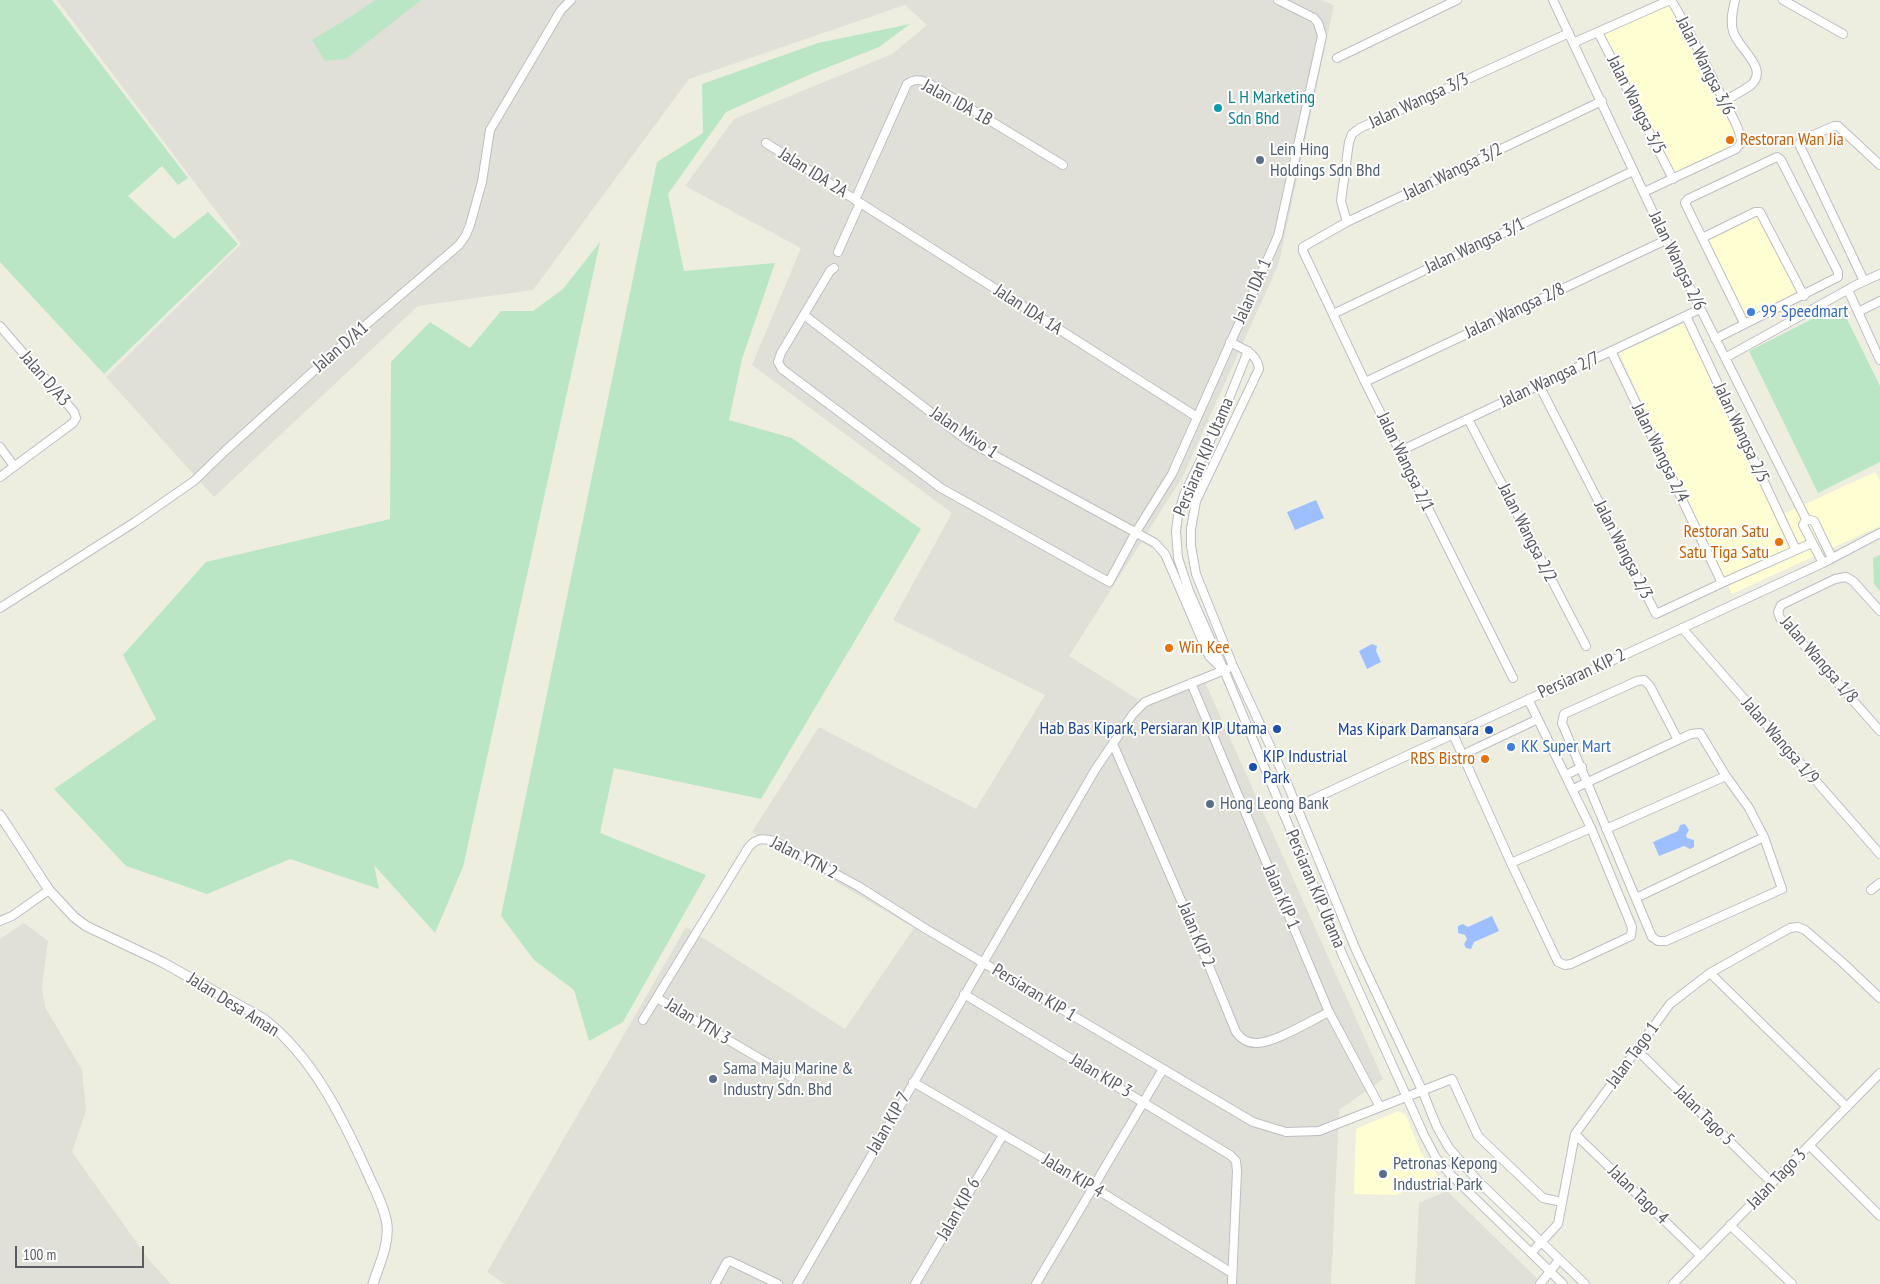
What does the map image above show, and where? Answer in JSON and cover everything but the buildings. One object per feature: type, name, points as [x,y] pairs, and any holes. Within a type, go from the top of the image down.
[{"type":"street","name":"Jalan D/A1","points":[[0,608],[135,522],[194,481],[347,341],[459,245],[470,225],[482,182],[490,130],[561,10],[571,0]]},
{"type":"street","name":"Jalan IDA 1","points":[[804,315],[779,357],[779,366],[782,369],[941,488],[1109,582],[1136,532],[1172,474],[1278,236],[1320,47],[1321,30],[1314,18],[1278,0]]},
{"type":"street","points":[[1337,58],[1457,0]]},
{"type":"street","name":"Jalan Wangsa 2/6","points":[[1553,0],[1700,309],[1806,519],[1814,521],[1832,558]]},
{"type":"street","points":[[1573,42],[1671,0]]},
{"type":"street","name":"Jalan Wangsa 3/6","points":[[1644,192],[1739,147],[1740,134],[1684,20],[1671,0]]},
{"type":"street","points":[[1724,101],[1750,85],[1755,80],[1757,73],[1756,67],[1733,31],[1732,15],[1735,0]]},
{"type":"street","points":[[1784,0],[1843,34]]},
{"type":"street","name":"Jalan Wangsa 3/5","points":[[1598,32],[1673,179]]},
{"type":"street","name":"Jalan Wangsa 3/3","points":[[1347,222],[1341,201],[1349,142],[1352,134],[1360,128],[1568,33]]},
{"type":"street","name":"Jalan IDA 1B","points":[[858,202],[907,84],[911,81],[922,80],[928,83],[1064,165]]},
{"type":"street","name":"Jalan Wangsa 3/2","points":[[1306,244],[1347,222],[1602,101]]},
{"type":"street","points":[[1864,281],[1799,144],[1802,140],[1838,126],[1880,165]]},
{"type":"street","name":"Jalan IDA 2A","points":[[766,143],[858,202]]},
{"type":"street","points":[[1716,339],[1744,323],[1804,296],[1836,279],[1839,274],[1779,158],[1774,158],[1686,201],[1685,206],[1744,323]]},
{"type":"street","name":"Jalan Wangsa 3/1","points":[[1333,314],[1633,171]]},
{"type":"street","points":[[838,252],[858,202]]},
{"type":"street","name":"Jalan IDA 1A","points":[[858,202],[1197,417]]},
{"type":"street","points":[[1702,238],[1755,212],[1760,212],[1804,296]]},
{"type":"street","name":"Jalan Wangsa 2/8","points":[[1365,382],[1666,240]]},
{"type":"street","name":"Jalan Wangsa 2/1","points":[[1306,244],[1303,247],[1303,251],[1365,382],[1513,678]]},
{"type":"street","points":[[804,315],[830,271],[834,268]]},
{"type":"street","points":[[1725,358],[1880,274]]},
{"type":"street","points":[[1848,290],[1880,360]]},
{"type":"street","points":[[1858,312],[1880,301]]},
{"type":"street","name":"Jalan Wangsa 2/7","points":[[1400,451],[1700,309]]},
{"type":"street","name":"Jalan Mivo 1","points":[[804,315],[968,441],[1155,542],[1165,554],[1209,656],[1224,670]]},
{"type":"street","name":"Jalan Wangsa 2/5","points":[[1686,316],[1796,550]]},
{"type":"street","name":"Jalan D/A3","points":[[0,326],[74,412],[76,418],[73,423],[0,477]]},
{"type":"street","points":[[1230,342],[1248,351]]},
{"type":"street","name":"Persiaran KIP Utama","points":[[1532,1252],[1466,1190],[1436,1158],[1424,1135],[1343,956],[1224,670],[1189,592],[1178,558],[1178,515],[1184,495],[1222,416],[1248,351],[1258,362],[1259,369],[1196,501],[1191,529],[1191,546],[1196,574],[1233,666],[1297,806],[1356,950],[1422,1090],[1437,1127],[1449,1148],[1478,1181],[1542,1242]]},
{"type":"street","name":"Jalan Wangsa 2/4","points":[[1611,351],[1722,582]]},
{"type":"street","name":"Jalan Wangsa 2/3","points":[[1539,385],[1656,614],[1722,582],[1812,543]]},
{"type":"street","name":"Jalan Wangsa 2/2","points":[[1468,419],[1586,646]]},
{"type":"street","points":[[0,448],[14,466]]},
{"type":"street","name":"Jalan Wangsa 2/6","points":[[1806,519],[1803,526],[1823,563]]},
{"type":"street","name":"Persiaran KIP 2","points":[[1283,813],[1823,563],[1880,533]]},
{"type":"street","points":[[1177,545],[1191,546]]},
{"type":"street","name":"Jalan Wangsa 1/8","points":[[1880,611],[1853,581],[1846,577],[1835,579],[1781,606],[1778,612],[1780,618],[1880,731]]},
{"type":"street","name":"Jalan Wangsa 1/9","points":[[1682,628],[1880,854]]},
{"type":"street","name":"Persiaran KIP 1","points":[[1233,666],[1145,702],[1134,714],[1095,770],[983,962],[1253,1122],[1286,1132],[1320,1130],[1452,1078],[1478,1136],[1543,1198],[1562,1202]]},
{"type":"street","points":[[1573,789],[1588,782],[1678,740],[1691,734],[1700,734],[1726,776],[1749,808],[1764,837],[1782,889],[1666,941],[1658,941],[1652,937],[1606,829],[1588,782],[1582,767],[1562,723],[1562,717],[1567,713],[1644,680],[1650,686],[1678,740]]},
{"type":"street","name":"Jalan KIP 1","points":[[1191,683],[1329,1012],[1380,1107]]},
{"type":"street","points":[[1453,734],[1558,962],[1571,964],[1620,943],[1631,936],[1632,927],[1591,828],[1528,699]]},
{"type":"street","points":[[1462,754],[1538,719]]},
{"type":"street","name":"Jalan KIP 2","points":[[1113,744],[1236,1032],[1241,1038],[1254,1044],[1261,1043],[1329,1012]]},
{"type":"street","points":[[1566,775],[1582,767]]},
{"type":"street","points":[[1606,829],[1726,776]]},
{"type":"street","name":"Jalan Desa Aman","points":[[0,815],[49,890],[74,917],[86,926],[162,962],[264,1019],[294,1047],[317,1076],[355,1146],[384,1214],[387,1224],[387,1236],[373,1284]]},
{"type":"street","points":[[1511,863],[1591,828]]},
{"type":"street","points":[[1636,898],[1764,837]]},
{"type":"street","name":"Jalan YTN 2","points":[[643,1020],[748,848],[754,840],[763,838],[774,841],[858,886],[926,930],[983,962]]},
{"type":"street","points":[[1871,890],[1880,883]]},
{"type":"street","points":[[0,921],[12,916],[49,890]]},
{"type":"street","name":"Jalan Tago 1","points":[[1532,1252],[1558,1224],[1575,1134],[1670,1004],[1710,973],[1790,928],[1798,928],[1805,930],[1880,998]]},
{"type":"street","name":"Jalan KIP 7","points":[[797,1284],[983,962]]},
{"type":"street","points":[[1710,973],[1847,1107]]},
{"type":"street","name":"Jalan KIP 3","points":[[964,994],[1144,1102],[1230,1155],[1236,1161],[1232,1273]]},
{"type":"street","name":"Jalan YTN 3","points":[[657,998],[791,1076]]},
{"type":"street","name":"Jalan Tago 5","points":[[1636,1049],[1772,1183]]},
{"type":"street","points":[[1036,1284],[1163,1069]]},
{"type":"street","name":"Jalan Tago 3","points":[[1673,1284],[1880,1073]]},
{"type":"street","name":"Jalan KIP 4","points":[[913,1082],[1093,1187],[1232,1273]]},
{"type":"street","name":"Jalan KIP 6","points":[[915,1284],[1003,1134]]},
{"type":"street","name":"Jalan Tago 4","points":[[1575,1134],[1701,1256]]},
{"type":"street","points":[[1810,1145],[1880,1216]]},
{"type":"street","points":[[1730,1226],[1792,1284]]},
{"type":"street","points":[[1542,1242],[1585,1284]]},
{"type":"street","points":[[1532,1252],[1564,1284]]},
{"type":"street","points":[[1540,1284],[1559,1260]]},
{"type":"street","points":[[715,1284],[727,1262],[735,1262],[778,1284]]},
{"type":"street","points":[[1232,1273],[1232,1284]]},
{"type":"shaded area","points":[[0,0],[52,0],[188,178],[178,185],[162,166],[128,196],[174,239],[208,212],[238,244],[104,374],[0,262]]},
{"type":"shaded area","points":[[57,0],[1321,0],[1334,5],[1279,263],[1183,476],[1069,656],[1139,700],[1203,678],[1383,1079],[1339,1110],[1331,1284],[505,1284],[487,1272],[686,927],[845,1029],[914,928],[752,832],[819,727],[976,809],[1045,695],[893,620],[952,513],[752,365],[801,248],[685,186],[734,119],[892,54],[927,25],[905,5],[689,79],[533,290],[418,306],[214,497],[106,377],[241,244]]},
{"type":"shaded area","points":[[375,0],[421,0],[346,59],[325,61],[312,40]]},
{"type":"shaded area","points":[[1670,4],[1737,138],[1735,145],[1675,175],[1602,33]]},
{"type":"shaded area","points":[[910,24],[879,47],[811,74],[726,112],[668,194],[684,271],[775,263],[742,359],[729,420],[792,438],[921,529],[761,799],[614,768],[600,833],[706,875],[623,1022],[589,1041],[574,990],[534,960],[501,916],[657,162],[703,133],[702,84],[818,43]]},
{"type":"shaded area","points":[[1757,215],[1798,295],[1746,319],[1706,241]]},
{"type":"shaded area","points":[[600,242],[463,867],[435,933],[374,865],[379,889],[290,859],[207,894],[126,866],[54,789],[156,719],[123,655],[206,562],[390,519],[391,362],[430,322],[470,348],[501,311],[533,311],[563,289]]},
{"type":"shaded area","points":[[1840,305],[1880,386],[1880,462],[1818,493],[1749,351]]},
{"type":"shaded area","points":[[1685,323],[1777,517],[1875,472],[1880,481],[1880,526],[1732,594],[1619,353]]},
{"type":"shaded area","points":[[1880,555],[1880,591],[1874,584],[1873,558]]},
{"type":"shaded area","points":[[24,923],[48,941],[42,987],[45,1007],[82,1070],[86,1111],[72,1152],[149,1260],[171,1284],[0,1284],[0,939]]},
{"type":"shaded area","points":[[1398,1111],[1406,1115],[1421,1153],[1438,1176],[1396,1195],[1354,1194],[1356,1129]]},
{"type":"shaded area","points":[[1447,1191],[1543,1284],[1415,1284],[1419,1203]]},
{"type":"water","points":[[1316,500],[1324,518],[1295,530],[1287,512]]},
{"type":"water","points":[[1372,644],[1377,646],[1376,651],[1381,662],[1367,669],[1359,651]]},
{"type":"water","points":[[1685,824],[1689,830],[1686,835],[1687,838],[1694,840],[1694,847],[1690,849],[1684,846],[1659,856],[1653,842],[1678,831],[1680,825]]},
{"type":"water","points":[[1492,916],[1499,931],[1474,942],[1471,949],[1466,948],[1464,944],[1467,939],[1465,935],[1458,933],[1458,926],[1463,924],[1468,927]]},
{"type":"place","name":"L H Marketing Sdn Bhd","points":[[1218,108]]},
{"type":"place","name":"Restoran Wan Jia","points":[[1730,140]]},
{"type":"place","name":"Lein Hing Holdings Sdn Bhd","points":[[1260,160]]},
{"type":"place","name":"99 Speedmart","points":[[1751,312]]},
{"type":"place","name":"Restoran Satu Satu Tiga Satu","points":[[1779,542]]},
{"type":"place","name":"Win Kee","points":[[1169,648]]},
{"type":"place","name":"Hab Bas Kipark, Persiaran KIP Utama","points":[[1277,729]]},
{"type":"place","name":"Mas Kipark Damansara","points":[[1489,730]]},
{"type":"place","name":"KK Super Mart","points":[[1511,747]]},
{"type":"place","name":"RBS Bistro","points":[[1485,759]]},
{"type":"place","name":"KIP Industrial Park","points":[[1253,767]]},
{"type":"place","name":"Hong Leong Bank","points":[[1210,804]]},
{"type":"place","name":"Sama Maju Marine & Industry Sdn. Bhd","points":[[713,1079]]},
{"type":"place","name":"Petronas Kepong Industrial Park","points":[[1383,1174]]}]
